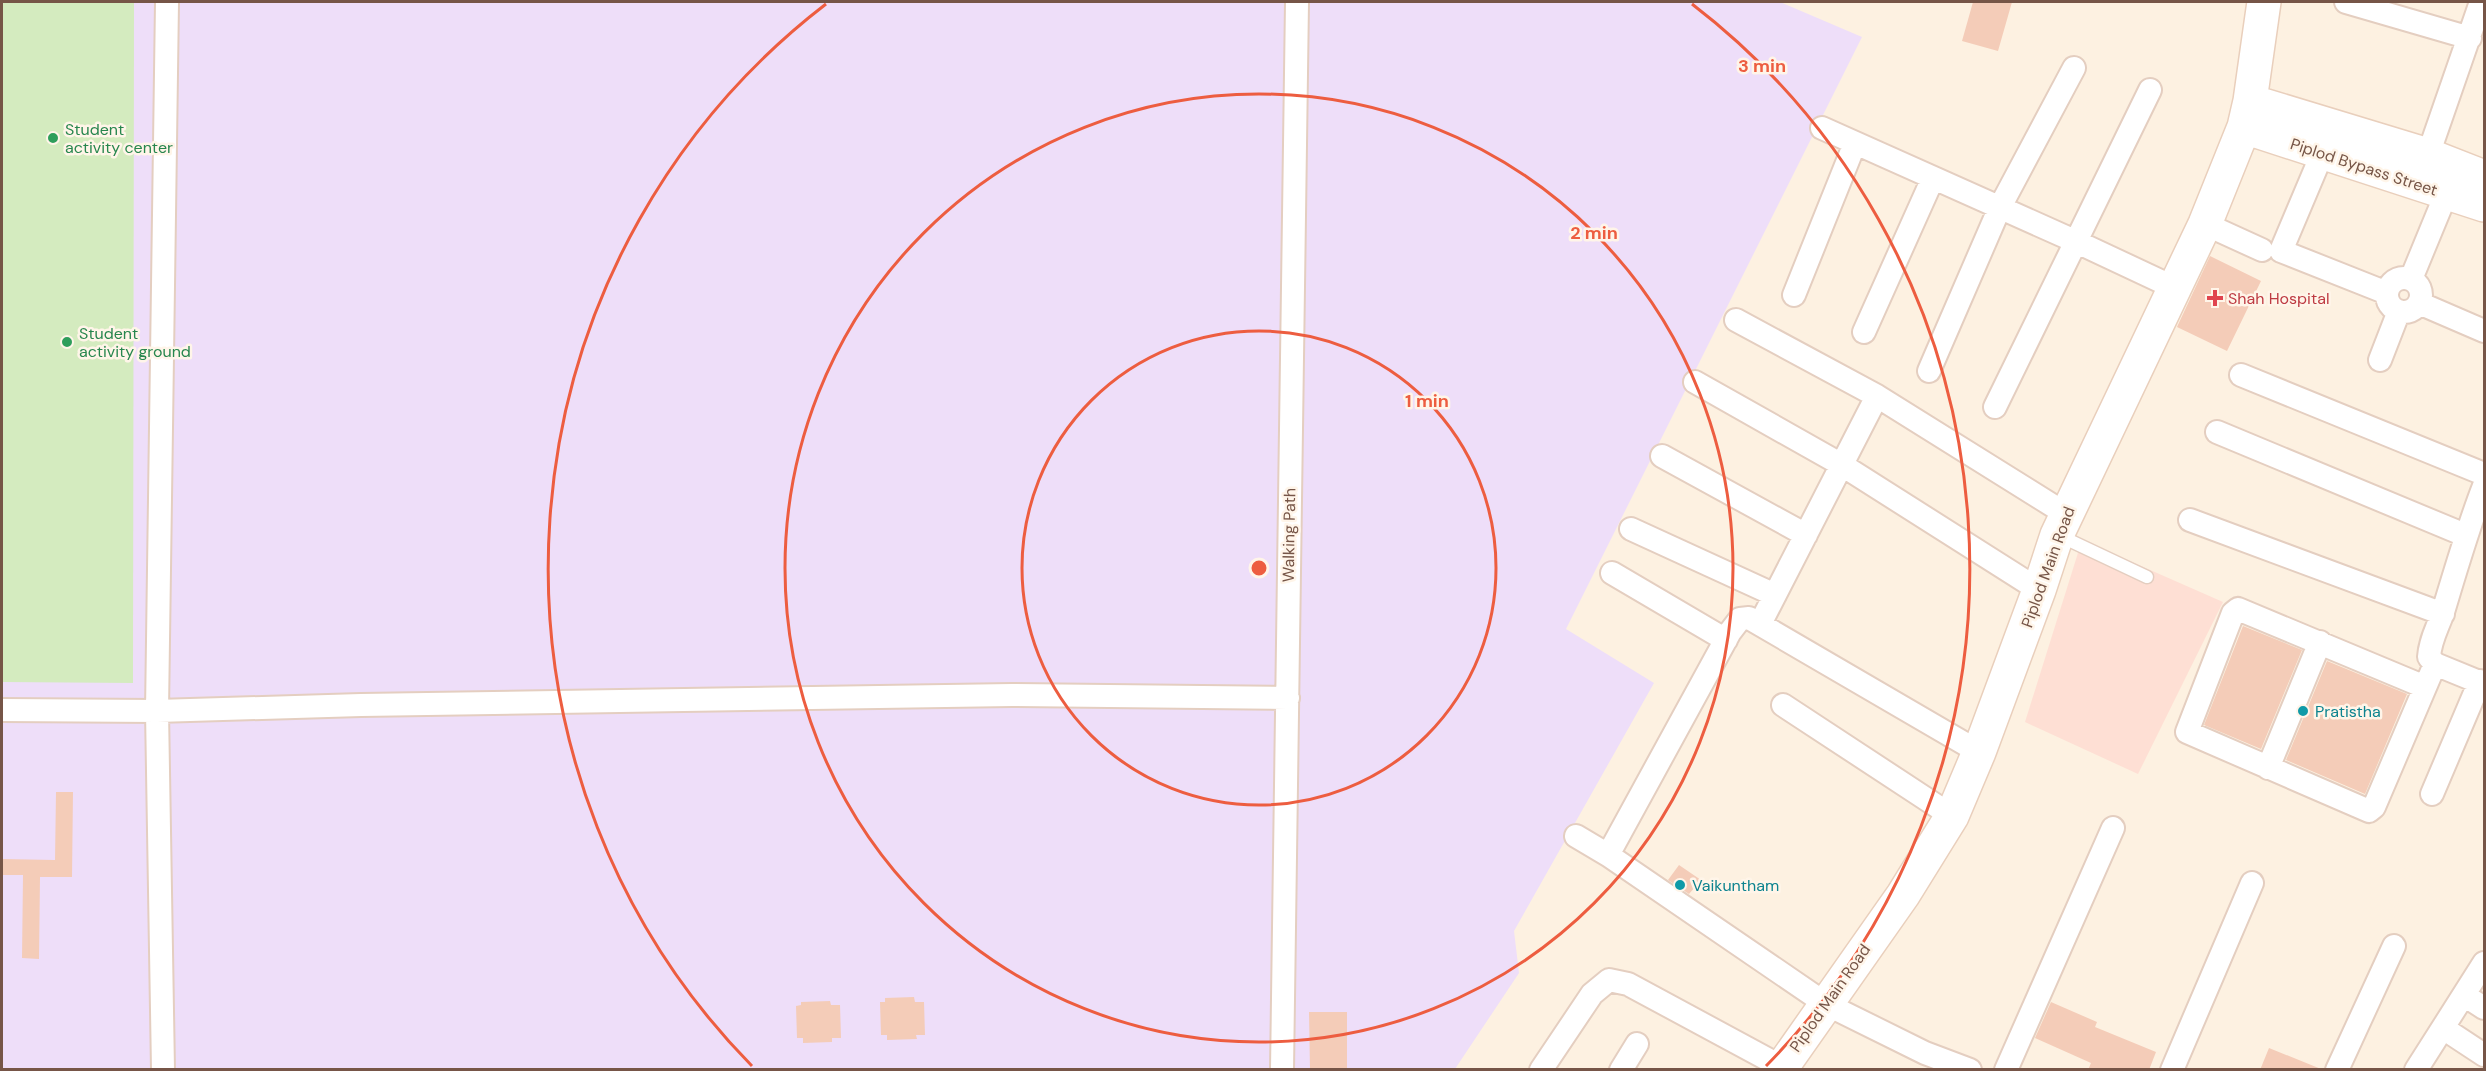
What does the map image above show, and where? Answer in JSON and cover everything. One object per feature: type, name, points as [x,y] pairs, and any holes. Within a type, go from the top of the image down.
[{"type":"street","points":[[163,1070],[157,711],[167,2]]},
{"type":"street","name":"Walking Path","points":[[1282,1070],[1297,2]]},
{"type":"street","name":"Piplod Main Road","points":[[1781,1068],[1903,895],[1952,816],[1979,752],[2061,524],[2205,224],[2247,114],[2264,2]]},
{"type":"street","points":[[2346,2],[2470,38]]},
{"type":"street","points":[[2428,155],[2481,2]]},
{"type":"street","points":[[1929,371],[2000,207],[2074,68]]},
{"type":"street","points":[[1995,407],[2150,90]]},
{"type":"street","name":"Piplod Bypass Street","points":[[2247,114],[2322,154],[2484,205]]},
{"type":"street","name":"Piplod Bypass Street","points":[[2247,114],[2428,155],[2484,177]]},
{"type":"street","points":[[1822,128],[2175,288]]},
{"type":"street","points":[[1794,296],[1855,143]]},
{"type":"street","points":[[2322,154],[2281,252],[2402,303],[2484,331]]},
{"type":"street","points":[[1864,332],[1933,178]]},
{"type":"street","points":[[2380,360],[2402,303],[2391,283],[2396,280],[2411,279],[2446,194]]},
{"type":"street","points":[[2205,224],[2262,250]]},
{"type":"street","points":[[1736,320],[1877,396],[2061,524]]},
{"type":"street","points":[[2241,375],[2484,474]]},
{"type":"street","points":[[1695,382],[1842,465],[2039,590]]},
{"type":"street","points":[[1760,624],[1877,396]]},
{"type":"street","points":[[2217,432],[2465,535]]},
{"type":"street","points":[[1662,456],[1806,535]]},
{"type":"street","points":[[2432,794],[2482,682],[2435,664],[2429,657],[2430,646],[2443,614],[2465,535],[2484,486]]},
{"type":"street","points":[[2190,520],[2443,614]]},
{"type":"street","points":[[1631,529],[1775,595]]},
{"type":"street","points":[[1612,573],[1726,640]]},
{"type":"street","points":[[2425,687],[2241,609],[2233,613],[2187,732],[2366,810],[2372,810],[2435,664]]},
{"type":"street","points":[[1608,855],[1726,640],[1740,619],[1749,618],[1760,624],[1979,752]]},
{"type":"street","points":[[2268,768],[2320,642]]},
{"type":"street","points":[[2,710],[157,711],[361,705],[1012,695],[1287,699]]},
{"type":"street","points":[[1783,705],[1952,816]]},
{"type":"street","points":[[2006,1070],[2113,828]]},
{"type":"street","points":[[1576,836],[1608,855],[1826,1004],[1921,1061],[1970,1070]]},
{"type":"street","points":[[2172,1070],[2252,883]]},
{"type":"street","points":[[2337,1070],[2394,946]]},
{"type":"street","points":[[2422,1067],[2484,963]]},
{"type":"street","points":[[1541,1070],[1592,994],[1609,981],[1628,984],[1781,1068]]},
{"type":"street","points":[[2464,995],[2484,1008]]},
{"type":"street","points":[[2444,1028],[2484,1055]]},
{"type":"street","points":[[1621,1070],[1637,1044]]},
{"type":"lane","points":[[2061,524],[2147,577]]},
{"type":"shaded area","points":[[2,2],[1780,2],[1862,37],[1566,629],[1654,683],[1514,931],[1519,973],[1455,1069],[2,1070]]},
{"type":"shaded area","points":[[2082,540],[2223,602],[2138,774],[2025,722]]},
{"type":"green space","name":"Student activity ground","points":[[2,2],[134,2],[133,683],[2,682]]},
{"type":"building","points":[[1973,2],[2012,2],[1998,51],[1962,41]]},
{"type":"building","points":[[2210,256],[2261,281],[2227,351],[2177,327]]},
{"type":"building","points":[[2243,626],[2302,650],[2261,749],[2204,725]]},
{"type":"building","points":[[2327,661],[2407,694],[2365,794],[2286,760]]},
{"type":"building","points":[[56,792],[73,792],[72,877],[40,877],[39,959],[22,958],[23,875],[2,875],[2,859],[55,860]]},
{"type":"building","name":"Vaikuntham","points":[[1679,865],[1701,880],[1689,894],[1668,880]]},
{"type":"building","points":[[914,997],[915,1002],[924,1002],[925,1035],[916,1035],[917,1039],[887,1040],[887,1035],[881,1035],[880,1002],[885,1002],[885,998]]},
{"type":"building","points":[[830,1001],[831,1005],[840,1005],[841,1038],[832,1038],[832,1042],[803,1043],[803,1038],[797,1038],[796,1006],[801,1005],[801,1002]]},
{"type":"building","points":[[2051,1002],[2097,1022],[2095,1027],[2156,1052],[2149,1070],[2088,1070],[2091,1063],[2035,1038]]},
{"type":"building","points":[[1309,1012],[1347,1012],[1347,1070],[1310,1070]]},
{"type":"building","points":[[2269,1048],[2321,1069],[2321,1070],[2260,1070]]},
{"type":"place","name":"Student activity center","points":[[53,138]]},
{"type":"place","name":"Shah Hospital","points":[[2215,298]]},
{"type":"place","name":"Student activity ground","points":[[67,342]]},
{"type":"place","name":"Pratistha","points":[[2303,711]]},
{"type":"place","name":"Vaikuntham","points":[[1680,885]]}]
